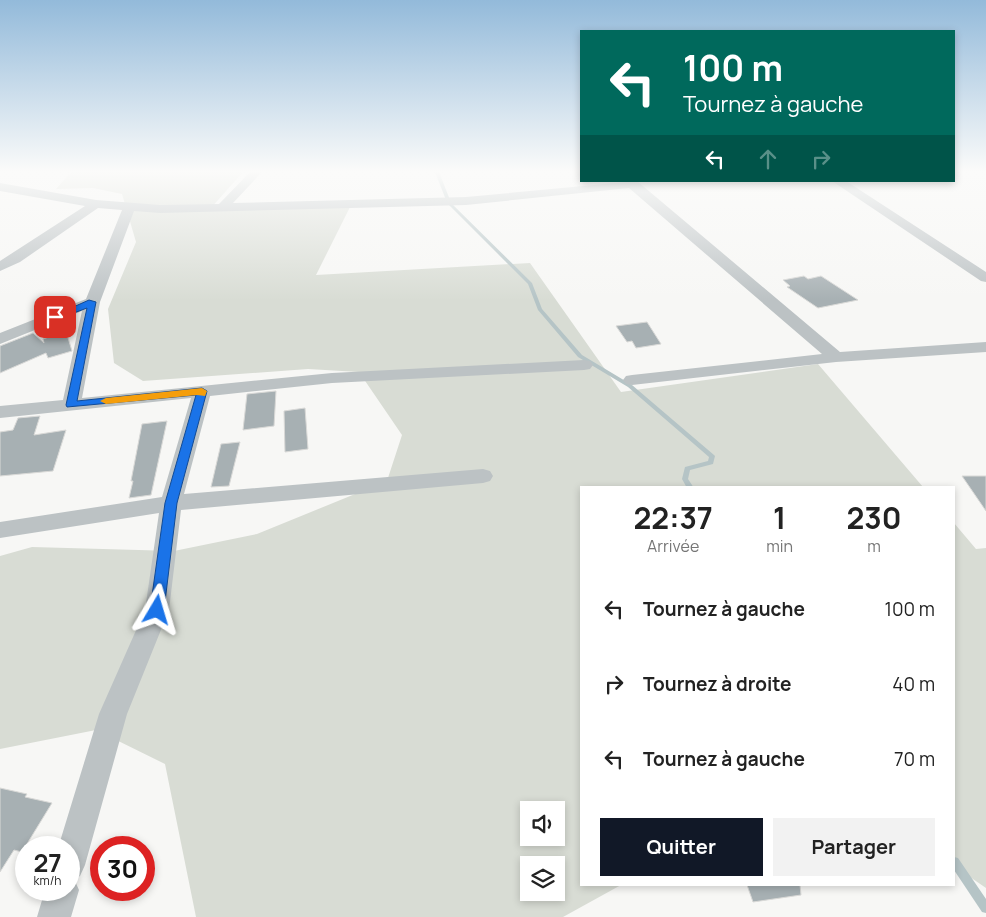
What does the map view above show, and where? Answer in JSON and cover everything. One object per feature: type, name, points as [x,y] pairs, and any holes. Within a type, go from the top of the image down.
[{"type":"street","points":[[0,267],[80,215]]},
{"type":"street","points":[[71,405],[92,302],[127,215]]},
{"type":"street","points":[[668,215],[836,357]]},
{"type":"street","points":[[890,215],[986,278]]},
{"type":"street","points":[[0,339],[92,302]]},
{"type":"street","points":[[632,380],[836,357],[986,347]]},
{"type":"street","points":[[0,412],[332,378],[584,365]]},
{"type":"street","points":[[78,836],[113,714],[157,610],[171,503],[202,391]]},
{"type":"street","points":[[0,530],[171,503],[483,476]]},
{"type":"street","points":[[54,917],[59,901]]},
{"type":"shaded area","points":[[128,215],[346,215],[316,275],[530,263],[621,392],[818,364],[922,486],[580,486],[580,886],[619,886],[563,917],[196,917],[165,764],[96,730],[0,749],[0,556],[32,547],[174,551],[257,534],[387,481],[402,435],[359,372],[308,369],[143,381],[114,363],[108,309],[136,242]]},
{"type":"shaded area","points":[[955,524],[976,549],[986,548],[986,888],[955,867]]},
{"type":"building","points":[[804,276],[808,279],[821,276],[858,300],[818,308],[787,287],[790,286],[783,280]]},
{"type":"building","points":[[647,322],[661,344],[636,348],[632,341],[627,342],[616,326]]},
{"type":"building","points":[[66,331],[72,351],[48,358],[46,353],[0,373],[0,346],[33,333],[44,343],[43,339]]},
{"type":"building","points":[[276,391],[274,426],[243,430],[247,394]]},
{"type":"building","points":[[305,408],[308,449],[285,452],[284,411]]},
{"type":"building","points":[[40,416],[34,435],[66,430],[53,471],[0,476],[0,432],[13,430],[18,418]]},
{"type":"building","points":[[167,421],[151,495],[129,498],[142,424]]},
{"type":"building","points":[[240,442],[229,486],[211,487],[221,444]]},
{"type":"building","points":[[962,476],[986,476],[986,511]]},
{"type":"building","points":[[0,788],[27,794],[25,797],[52,803],[32,836],[15,836],[15,850],[0,872]]},
{"type":"building","points":[[747,886],[800,886],[801,895],[753,902]]},
{"type":"waterway","points":[[461,215],[530,284],[540,309],[580,356],[630,386],[712,456],[711,462],[687,469],[685,479],[690,486]]},
{"type":"waterway","points":[[955,863],[986,908]]},
{"type":"slow traffic","points":[[106,401],[202,391],[202,393]]},
{"type":"route","points":[[55,317],[92,302],[71,405],[202,391],[171,503],[157,610]]}]
